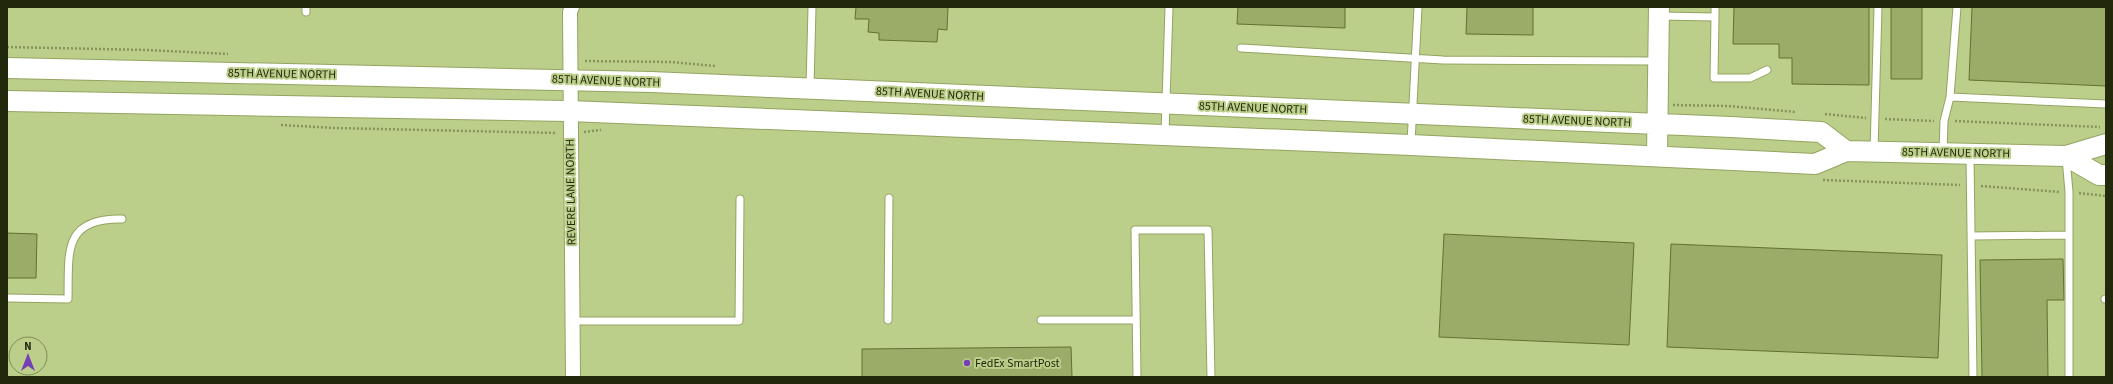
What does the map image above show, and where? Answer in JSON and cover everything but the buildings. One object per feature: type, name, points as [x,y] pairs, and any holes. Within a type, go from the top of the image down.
[{"type":"main road","points":[[1657,156],[1659,12]]},
{"type":"main road","name":"85TH AVENUE NORTH","points":[[7,68],[570,80],[810,88],[1658,124],[1821,132],[1846,151]]},
{"type":"main road","name":"85TH AVENUE NORTH","points":[[7,101],[570,111],[1411,145],[1815,164],[1846,151],[2066,156],[2106,144]]},
{"type":"main road","name":"85TH AVENUE NORTH","points":[[2066,156],[2099,175],[2106,175]]},
{"type":"street","name":"REVERE LANE NORTH","points":[[572,7],[570,12],[570,111],[573,377]]},
{"type":"lane","points":[[810,88],[812,7]]},
{"type":"lane","points":[[1165,135],[1169,7]]},
{"type":"lane","points":[[1411,145],[1418,7]]},
{"type":"lane","points":[[1715,7],[1714,78],[1750,78],[1767,70]]},
{"type":"lane","points":[[1874,152],[1878,7]]},
{"type":"lane","points":[[1943,153],[1944,121],[1950,97],[1957,7]]},
{"type":"lane","points":[[1659,12],[1715,17]]},
{"type":"lane","points":[[1241,48],[1415,58],[1659,61]]},
{"type":"lane","points":[[1950,97],[2106,104]]},
{"type":"lane","points":[[1970,154],[1973,377]]},
{"type":"lane","points":[[2066,156],[2069,192],[2069,377]]},
{"type":"lane","points":[[888,320],[889,198]]},
{"type":"lane","points":[[572,322],[739,321],[740,199]]},
{"type":"lane","points":[[7,298],[68,299],[69,249],[73,239],[82,229],[92,223],[103,220],[122,219]]},
{"type":"lane","points":[[1137,377],[1135,230],[1208,230],[1211,377]]},
{"type":"lane","points":[[1971,236],[2069,234]]},
{"type":"lane","points":[[1041,320],[1136,320]]},
{"type":"path","points":[[1684,104],[1799,112]]},
{"type":"path","points":[[1822,114],[1875,118],[2106,127]]},
{"type":"path","points":[[1816,179],[1971,186],[2069,192],[2106,196]]},
{"type":"place","name":"FedEx SmartPost","points":[[967,363]]}]
